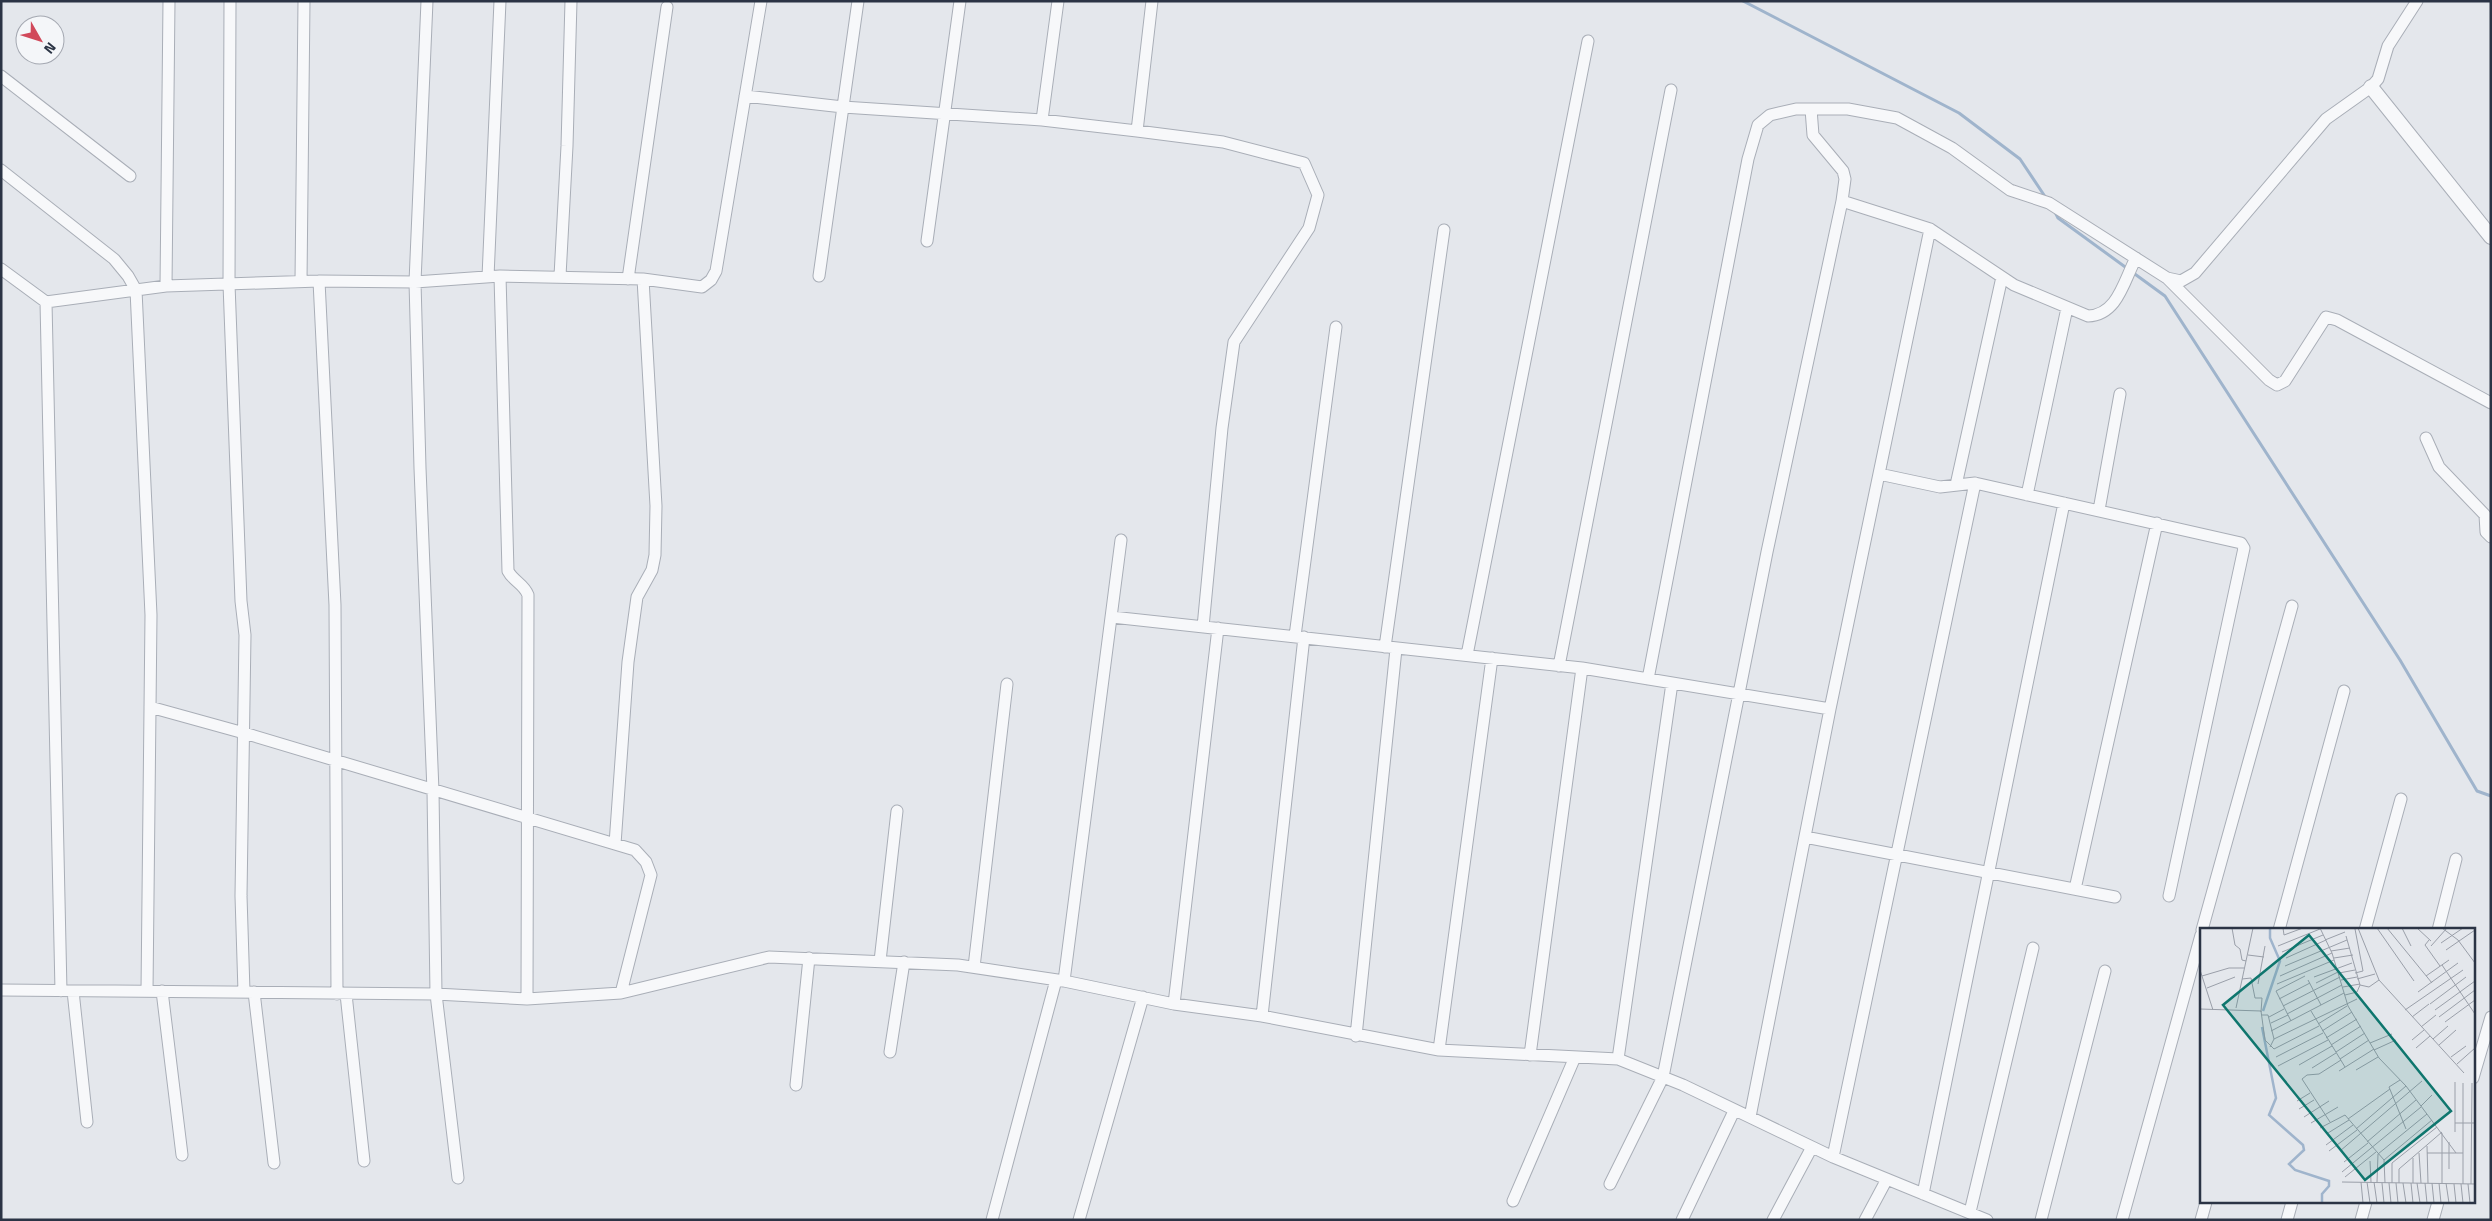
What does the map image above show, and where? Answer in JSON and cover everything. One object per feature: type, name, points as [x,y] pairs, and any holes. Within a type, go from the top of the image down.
[{"type":"street","points":[[166,286],[168,1]]},
{"type":"street","points":[[230,1],[229,284],[241,601],[245,635],[241,896],[249,992],[274,1162]]},
{"type":"street","points":[[301,281],[304,1]]},
{"type":"street","points":[[427,1],[415,282],[420,468],[433,791],[436,994],[458,1178]]},
{"type":"street","points":[[500,1],[494,276],[508,571],[512,578],[526,589],[528,595],[529,819],[527,999]]},
{"type":"street","points":[[560,276],[567,146],[571,1]]},
{"type":"street","points":[[1,269],[46,302],[166,286],[301,281],[415,282],[494,276],[643,279],[702,286],[711,280],[716,271],[761,1]]},
{"type":"street","points":[[819,276],[858,1]]},
{"type":"street","points":[[928,241],[960,1]]},
{"type":"street","points":[[1042,120],[1058,1]]},
{"type":"street","points":[[1138,131],[1152,1]]},
{"type":"street","points":[[2167,278],[2181,281],[2195,273],[2326,119],[2378,79],[2383,70],[2384,57],[2396,30],[2417,1]]},
{"type":"street","points":[[628,279],[667,7]]},
{"type":"street","points":[[1466,655],[1588,41]]},
{"type":"street","points":[[1,76],[130,176]]},
{"type":"street","points":[[2370,87],[2491,237]]},
{"type":"street","points":[[1559,666],[1671,90]]},
{"type":"street","points":[[745,96],[842,106],[1042,120],[1138,131],[1223,142],[1304,163],[1318,195],[1309,228],[1234,342],[1222,428],[1203,627]]},
{"type":"street","points":[[1648,679],[1754,136],[1758,125],[1770,115],[1796,108],[1848,109],[1897,118],[1952,148],[2010,190],[2050,203],[2167,278],[2277,385],[2285,381],[2326,317],[2337,320],[2491,403]]},
{"type":"street","points":[[1610,1184],[1663,1077],[1767,552],[1842,201],[1845,179],[1843,171],[1813,135],[1811,109]]},
{"type":"street","points":[[1,170],[114,259],[128,276],[136,290],[151,615],[147,991]]},
{"type":"street","points":[[1842,201],[1930,229],[2026,291],[2088,316],[2099,316],[2110,308],[2136,258]]},
{"type":"street","points":[[1750,1117],[1830,709],[1930,229]]},
{"type":"street","points":[[1356,1036],[1390,648],[1444,230]]},
{"type":"street","points":[[1956,485],[2002,277]]},
{"type":"street","points":[[615,844],[628,662],[637,596],[652,570],[656,556],[656,506],[643,279]]},
{"type":"street","points":[[319,281],[335,606],[334,761],[342,994],[364,1161]]},
{"type":"street","points":[[46,302],[67,991],[87,1122]]},
{"type":"street","points":[[2027,494],[2067,308]]},
{"type":"street","points":[[1262,1016],[1300,637],[1336,327]]},
{"type":"street","points":[[2099,510],[2120,394]]},
{"type":"street","points":[[2426,438],[2439,467],[2485,516],[2486,532],[2491,537]]},
{"type":"street","points":[[1879,474],[1940,486],[1974,483],[2235,540],[2241,543],[2244,548],[2169,896]]},
{"type":"street","points":[[1834,1157],[1974,483]]},
{"type":"street","points":[[1923,1194],[2064,503]]},
{"type":"street","points":[[2075,889],[2158,523]]},
{"type":"street","points":[[992,1220],[1060,981],[1121,540]]},
{"type":"street","points":[[2203,928],[2292,606]]},
{"type":"street","points":[[1112,616],[1582,668],[1830,709]]},
{"type":"street","points":[[1174,1004],[1218,628]]},
{"type":"street","points":[[1439,1050],[1492,658]]},
{"type":"street","points":[[1530,1055],[1582,668]]},
{"type":"street","points":[[1618,1059],[1672,683]]},
{"type":"street","points":[[974,967],[1007,684]]},
{"type":"street","points":[[2280,928],[2344,691]]},
{"type":"street","points":[[150,707],[244,733],[635,850],[646,862],[651,875],[621,993]]},
{"type":"street","points":[[2366,928],[2401,799]]},
{"type":"street","points":[[880,961],[897,812]]},
{"type":"street","points":[[1805,837],[2115,897]]},
{"type":"street","points":[[2439,928],[2456,859]]},
{"type":"street","points":[[2122,1220],[2200,939]]},
{"type":"street","points":[[1954,1220],[1965,1211],[2033,948]]},
{"type":"street","points":[[1,990],[436,994],[527,999],[621,993],[769,957],[904,962],[974,967],[1060,981],[1174,1004],[1262,1016],[1356,1036],[1439,1050],[1618,1059],[1663,1077],[1834,1157],[1987,1220]]},
{"type":"street","points":[[796,1086],[809,958]]},
{"type":"street","points":[[890,1052],[904,962]]},
{"type":"street","points":[[2041,1220],[2105,971]]},
{"type":"street","points":[[162,991],[182,1155]]},
{"type":"street","points":[[1079,1220],[1143,998]]},
{"type":"street","points":[[2474,1075],[2491,1017]]},
{"type":"street","points":[[1513,1201],[1574,1057]]},
{"type":"street","points":[[1682,1220],[1734,1111]]},
{"type":"street","points":[[1773,1220],[1812,1147]]},
{"type":"street","points":[[1865,1220],[1887,1179]]},
{"type":"street","points":[[2201,1220],[2205,1204]]},
{"type":"street","points":[[2287,1220],[2291,1204]]},
{"type":"street","points":[[2361,1220],[2365,1204]]},
{"type":"street","points":[[2433,1220],[2437,1204]]},
{"type":"waterway","points":[[1743,1],[1959,113],[2020,159],[2046,198]]},
{"type":"waterway","points":[[2055,212],[2058,218],[2165,296],[2400,660],[2477,791],[2491,796]]}]
